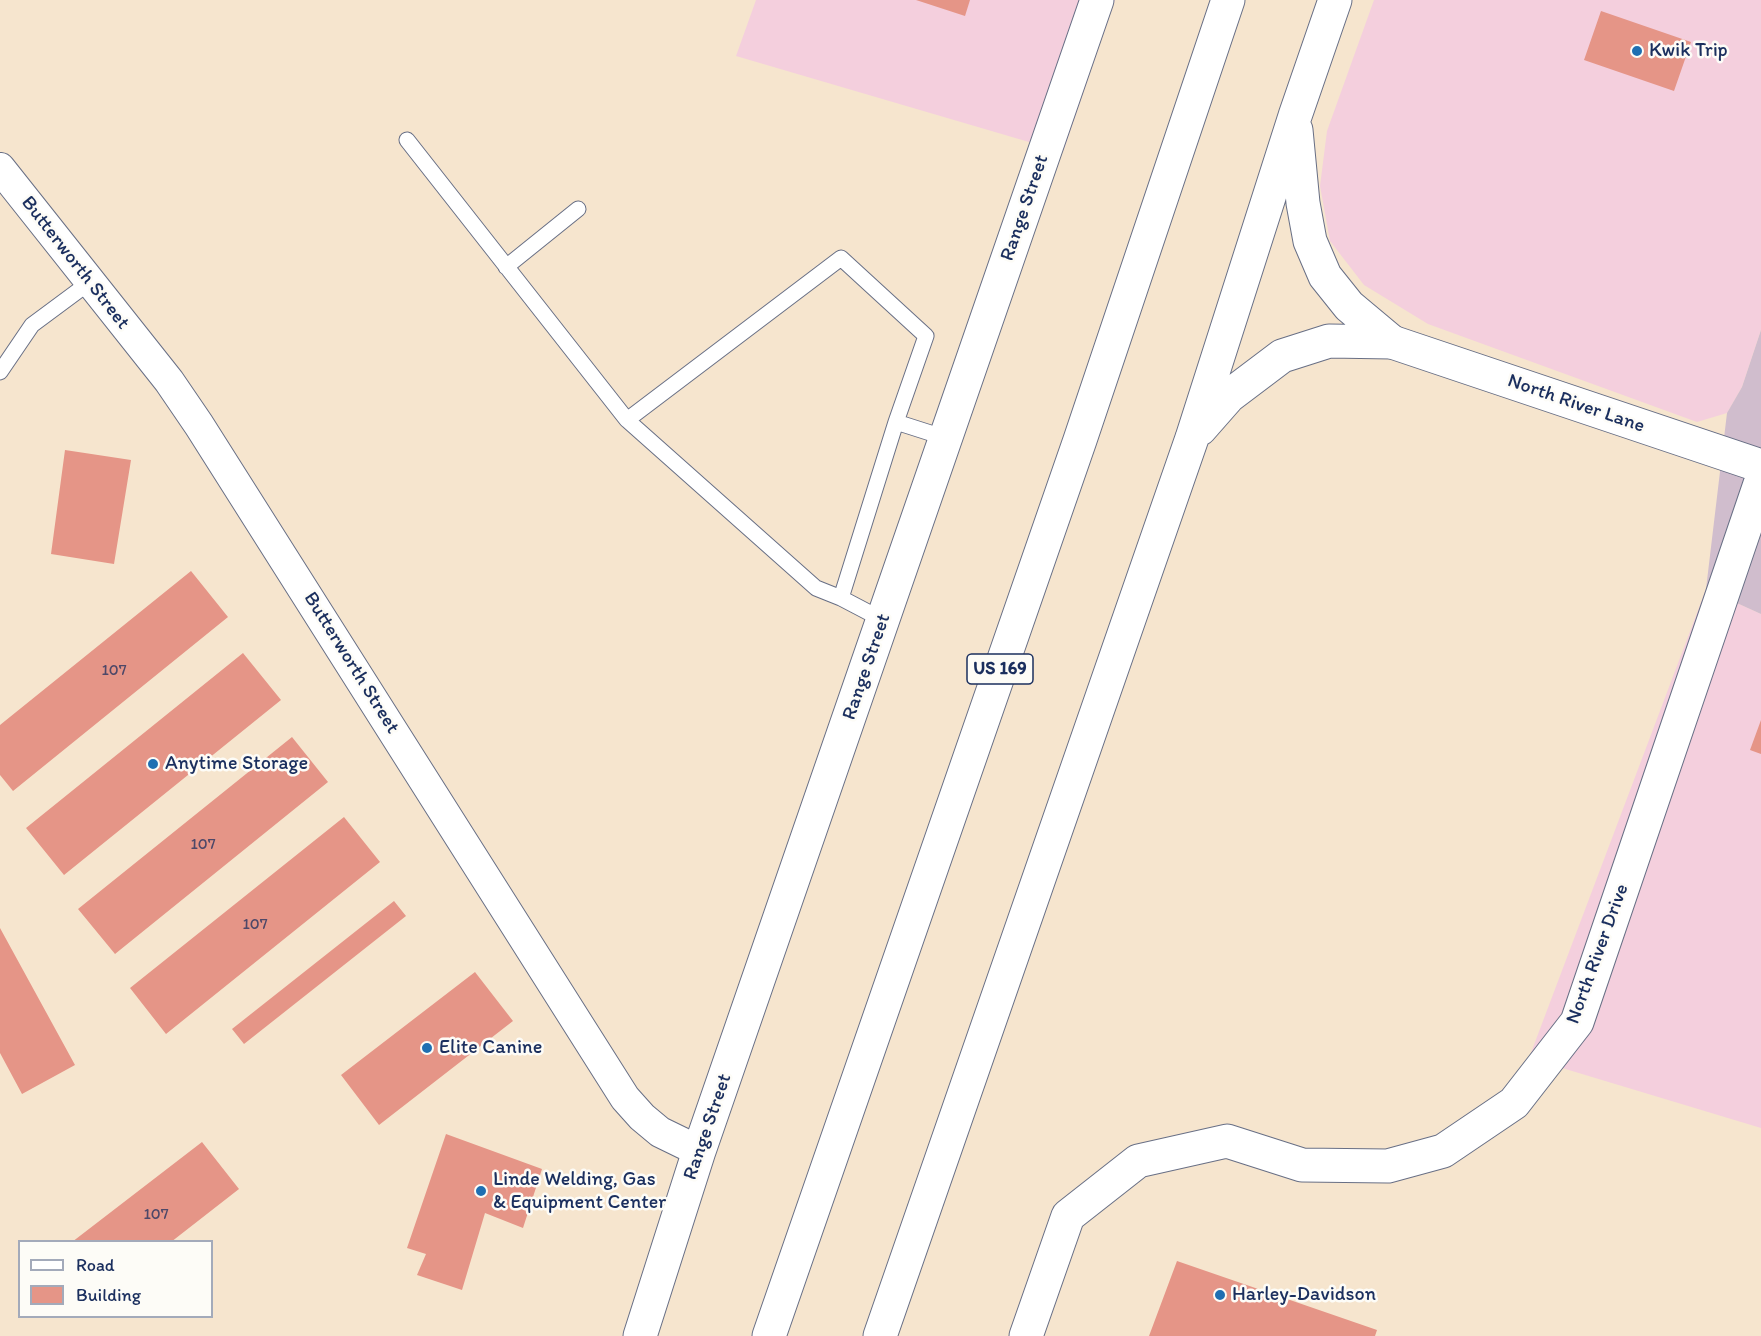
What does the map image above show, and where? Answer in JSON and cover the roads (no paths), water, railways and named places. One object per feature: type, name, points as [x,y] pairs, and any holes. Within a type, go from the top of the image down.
[{"type":"main road","name":"Range Street","points":[[640,1336],[699,1151],[1097,0]]},
{"type":"main road","name":"US 169","points":[[769,1336],[1080,440],[1228,0]]},
{"type":"main road","points":[[880,1336],[1192,438],[1295,116],[1335,0]]},
{"type":"main road","points":[[1295,116],[1303,203],[1310,241],[1325,276],[1349,306],[1392,342]]},
{"type":"main road","points":[[1192,438],[1230,396],[1257,372],[1282,356],[1329,341],[1392,342]]},
{"type":"main road","name":"North River Lane","points":[[1392,342],[1761,466]]},
{"type":"main road","name":"North River Drive","points":[[1026,1336],[1068,1216],[1137,1161],[1227,1141],[1302,1165],[1388,1166],[1443,1150],[1514,1103],[1577,1023],[1761,481]]},
{"type":"street","name":"Butterworth Street","points":[[0,168],[199,425],[625,1098],[660,1132],[699,1151]]},
{"type":"lane","points":[[407,141],[627,420],[816,588],[883,620]]},
{"type":"lane","points":[[506,267],[578,209]]},
{"type":"lane","points":[[627,420],[842,258],[926,336],[896,422],[841,598]]},
{"type":"lane","points":[[0,372],[32,325],[90,282]]},
{"type":"lane","points":[[896,422],[946,438]]},
{"type":"place","name":"Kwik Trip","points":[[1637,51]]},
{"type":"place","name":"Anytime Storage","points":[[153,764]]},
{"type":"place","name":"Elite Canine","points":[[427,1048]]},
{"type":"place","name":"Linde Welding, Gas & Equipment Center","points":[[481,1191]]},
{"type":"place","name":"Harley-Davidson","points":[[1220,1295]]}]
